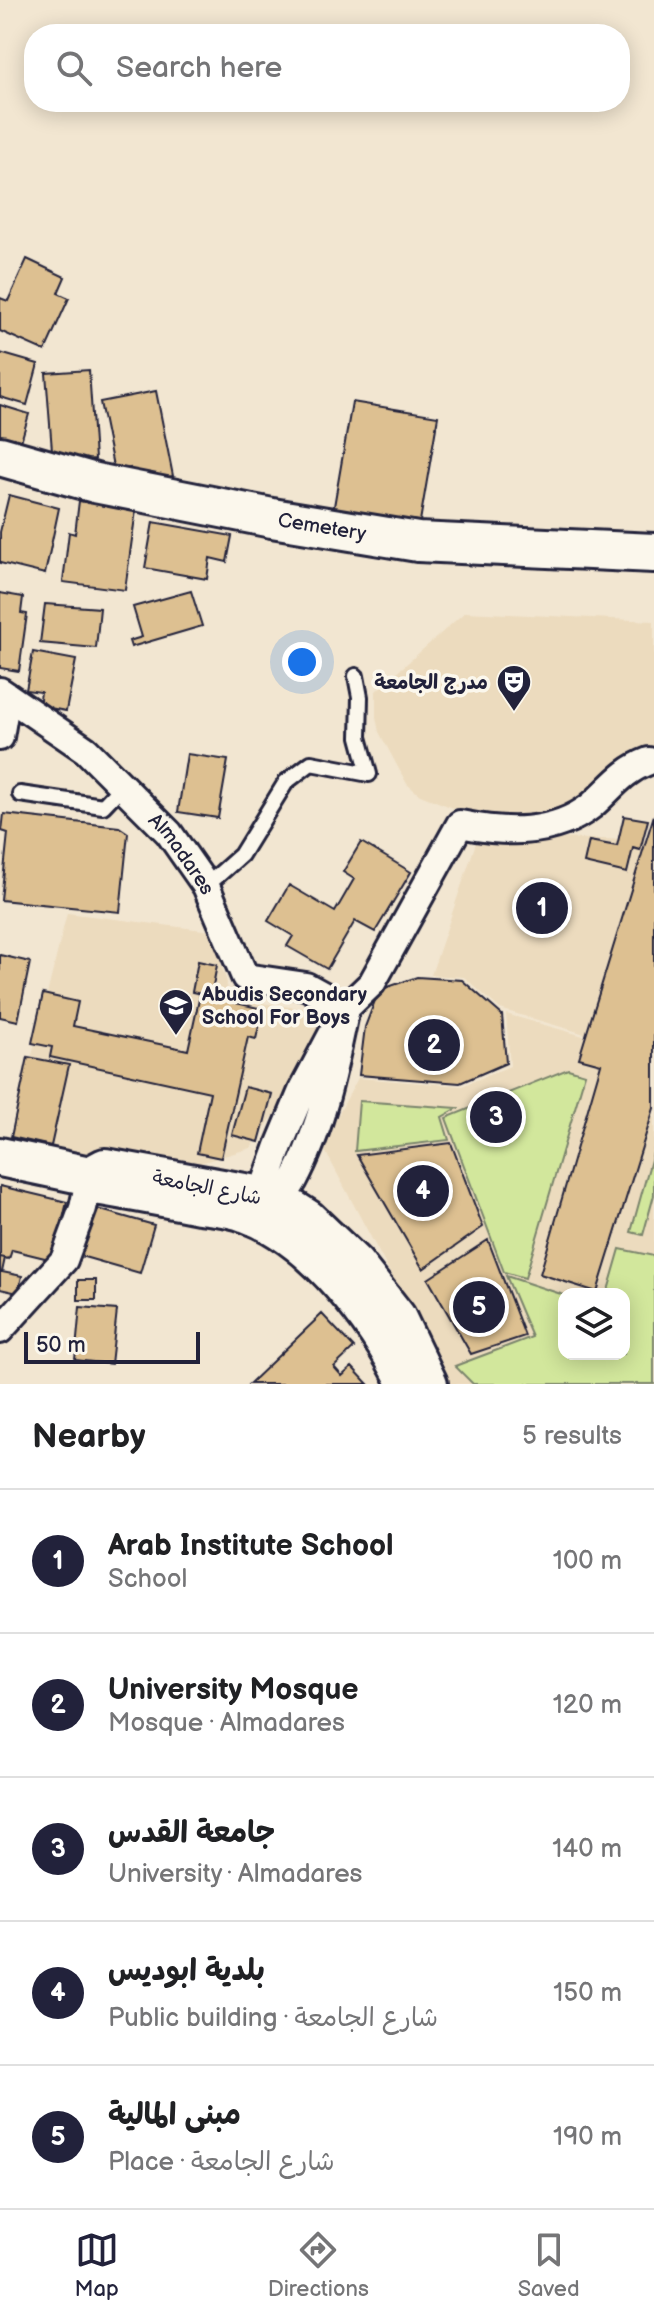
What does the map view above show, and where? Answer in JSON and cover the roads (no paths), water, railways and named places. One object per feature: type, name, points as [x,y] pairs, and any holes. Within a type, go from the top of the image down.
[{"type":"main road","name":"Cemetery","points":[[0,456],[95,483],[272,518],[418,542],[652,553]]},
{"type":"main road","name":"شارع الجامعة","points":[[0,1157],[90,1176],[105,1168],[267,1206],[307,1219],[355,1265],[396,1317],[428,1384]]},
{"type":"main road","name":"شارع الجامعة","points":[[267,1206],[358,1304],[394,1354],[408,1384]]},
{"type":"street","name":"Almadares","points":[[4,694],[86,750],[169,833],[206,886],[245,977],[306,986],[346,1008]]},
{"type":"street","points":[[0,737],[4,694]]},
{"type":"street","points":[[267,1206],[293,1181],[312,1136],[334,1069],[346,1008],[372,983],[460,824],[497,831],[546,827],[578,815],[630,768],[649,761]]},
{"type":"street","points":[[0,1330],[64,1260],[83,1208],[90,1176]]},
{"type":"lane","points":[[206,886],[241,855],[286,782],[311,763],[369,774],[359,737],[360,697],[356,676]]},
{"type":"lane","points":[[20,794],[103,806],[123,785]]},
{"type":"place","name":"مدرج الجامعة","points":[[514,713]]},
{"type":"place","name":"Arab Institute School","points":[[542,908]]},
{"type":"place","name":"Abudis Secondary School For Boys","points":[[176,1037]]},
{"type":"place","name":"University Mosque","points":[[434,1045]]},
{"type":"place","name":"جامعة القدس","points":[[496,1117]]},
{"type":"place","name":"بلدية ابوديس","points":[[423,1191]]},
{"type":"place","name":"مبنى المالية","points":[[479,1307]]}]
